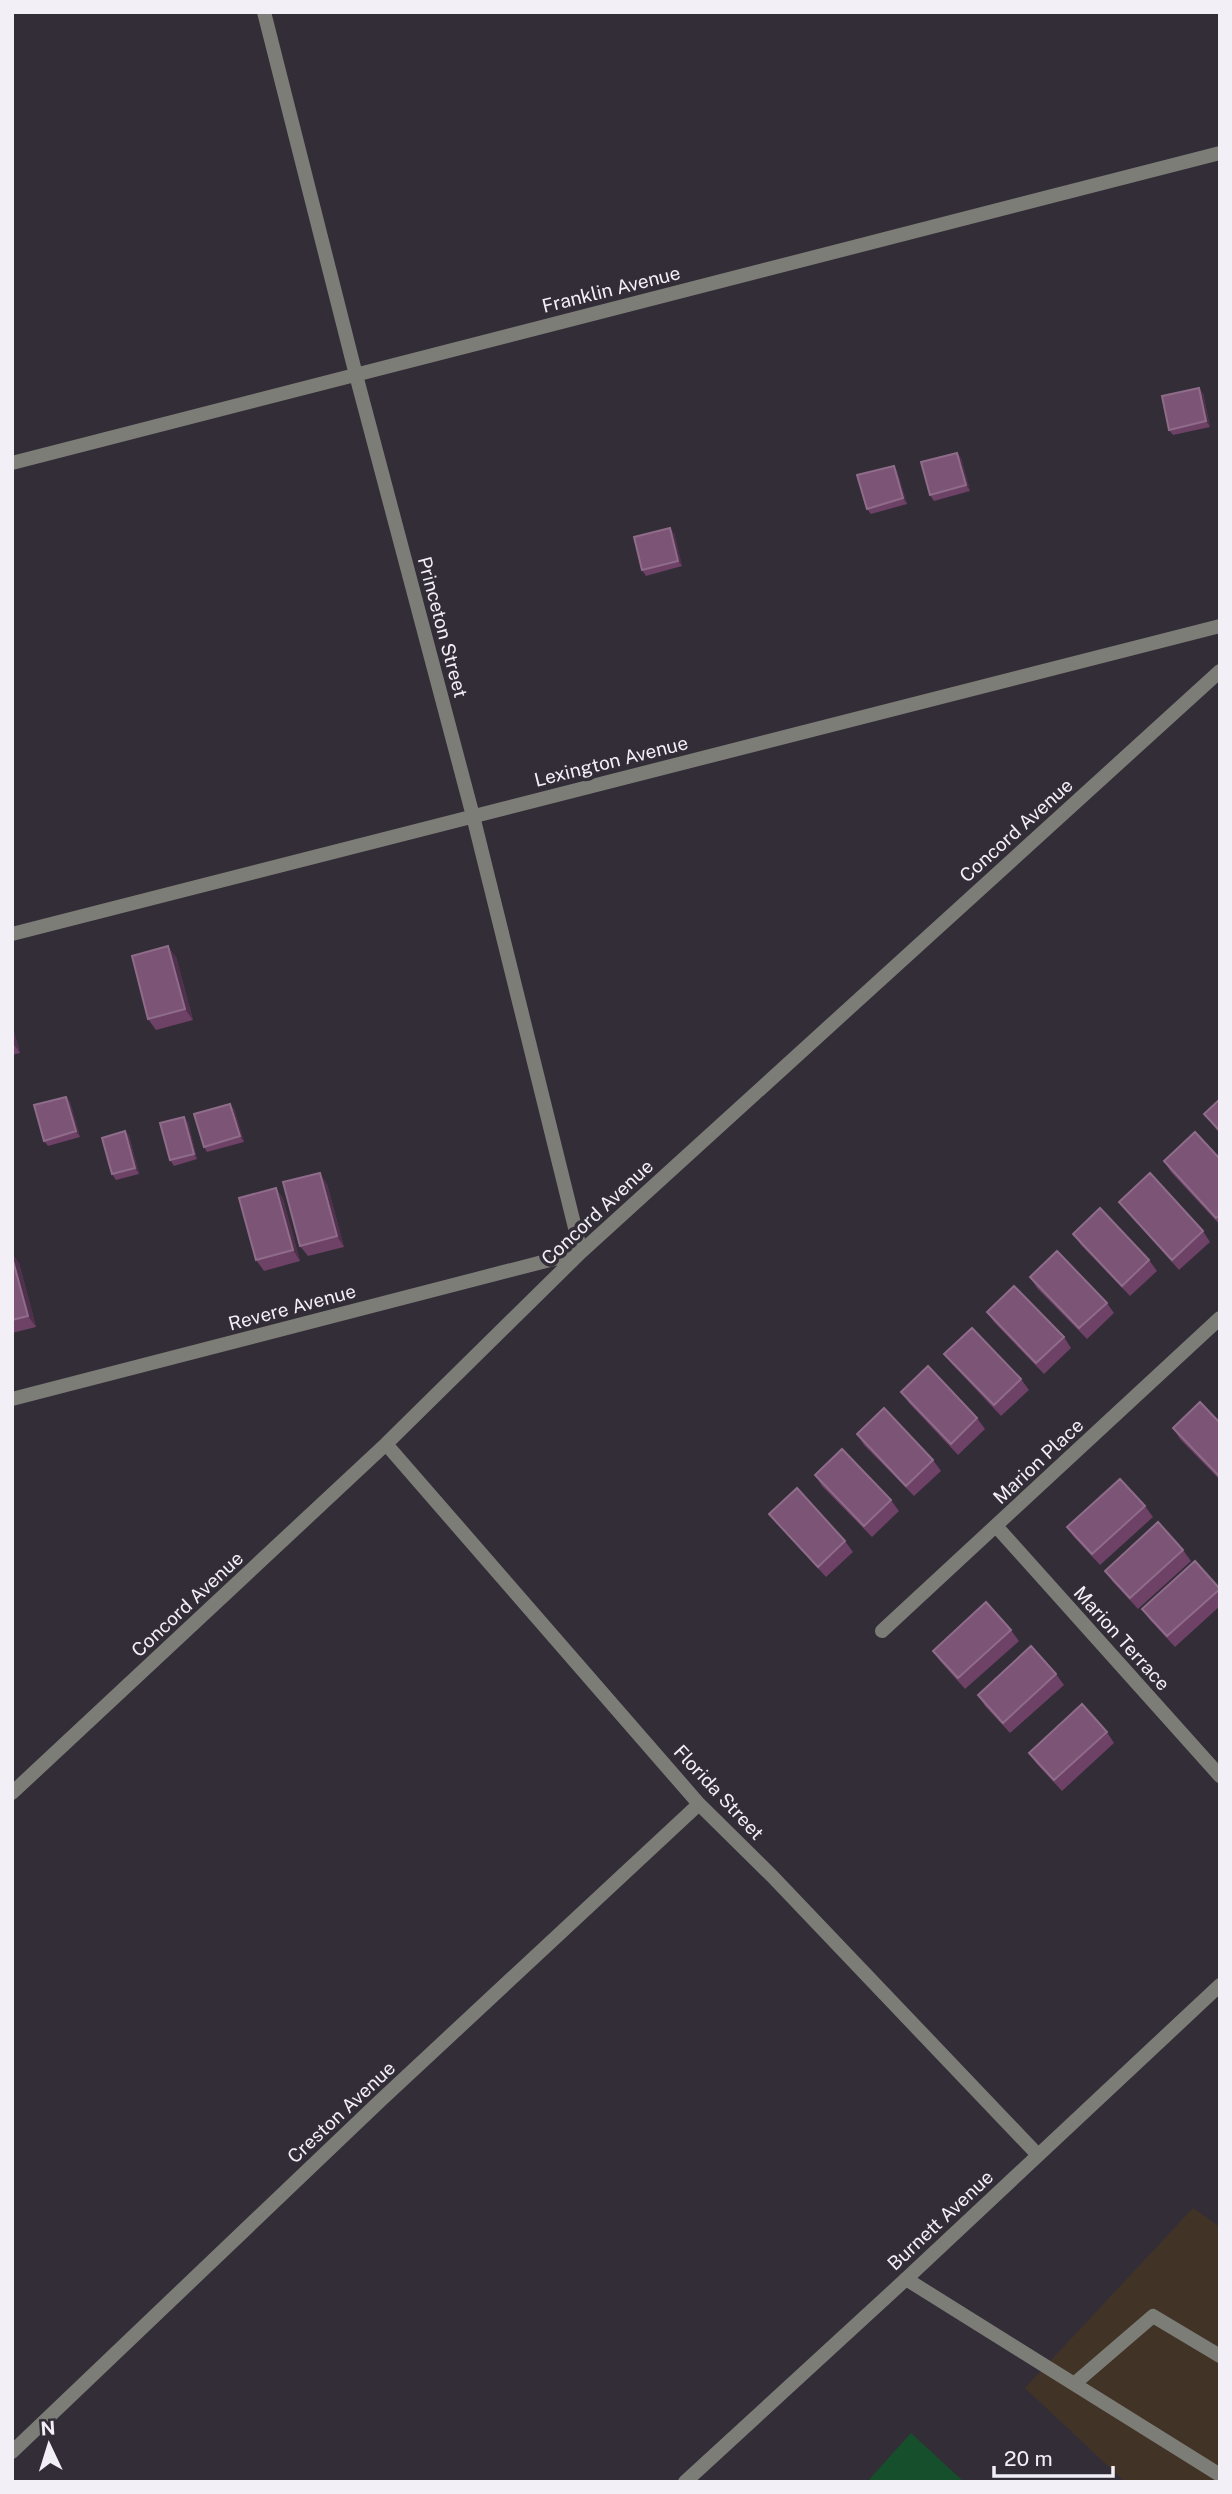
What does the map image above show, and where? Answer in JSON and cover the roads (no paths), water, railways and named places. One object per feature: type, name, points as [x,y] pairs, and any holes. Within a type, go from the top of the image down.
[{"type":"street","name":"Princeton Street","points":[[264,12],[473,816],[581,1252]]},
{"type":"street","name":"Franklin Avenue","points":[[12,463],[1220,153]]},
{"type":"street","name":"Lexington Avenue","points":[[12,934],[1220,626]]},
{"type":"street","name":"Concord Avenue","points":[[12,1793],[386,1444],[581,1252],[1220,671]]},
{"type":"street","name":"Revere Avenue","points":[[12,1399],[581,1252]]},
{"type":"street","name":"Marion Place","points":[[882,1631],[1220,1318]]},
{"type":"street","name":"Florida Street","points":[[386,1444],[699,1804],[772,1876],[1037,2154]]},
{"type":"street","name":"Marion Terrace","points":[[996,1526],[1220,1776]]},
{"type":"street","name":"Creston Avenue","points":[[12,2452],[381,2100],[699,1804]]},
{"type":"street","name":"Burnett Avenue","points":[[685,2482],[1220,1985]]},
{"type":"street","points":[[906,2279],[1220,2475]]},
{"type":"street","points":[[1074,2384],[1153,2316],[1220,2356]]}]
